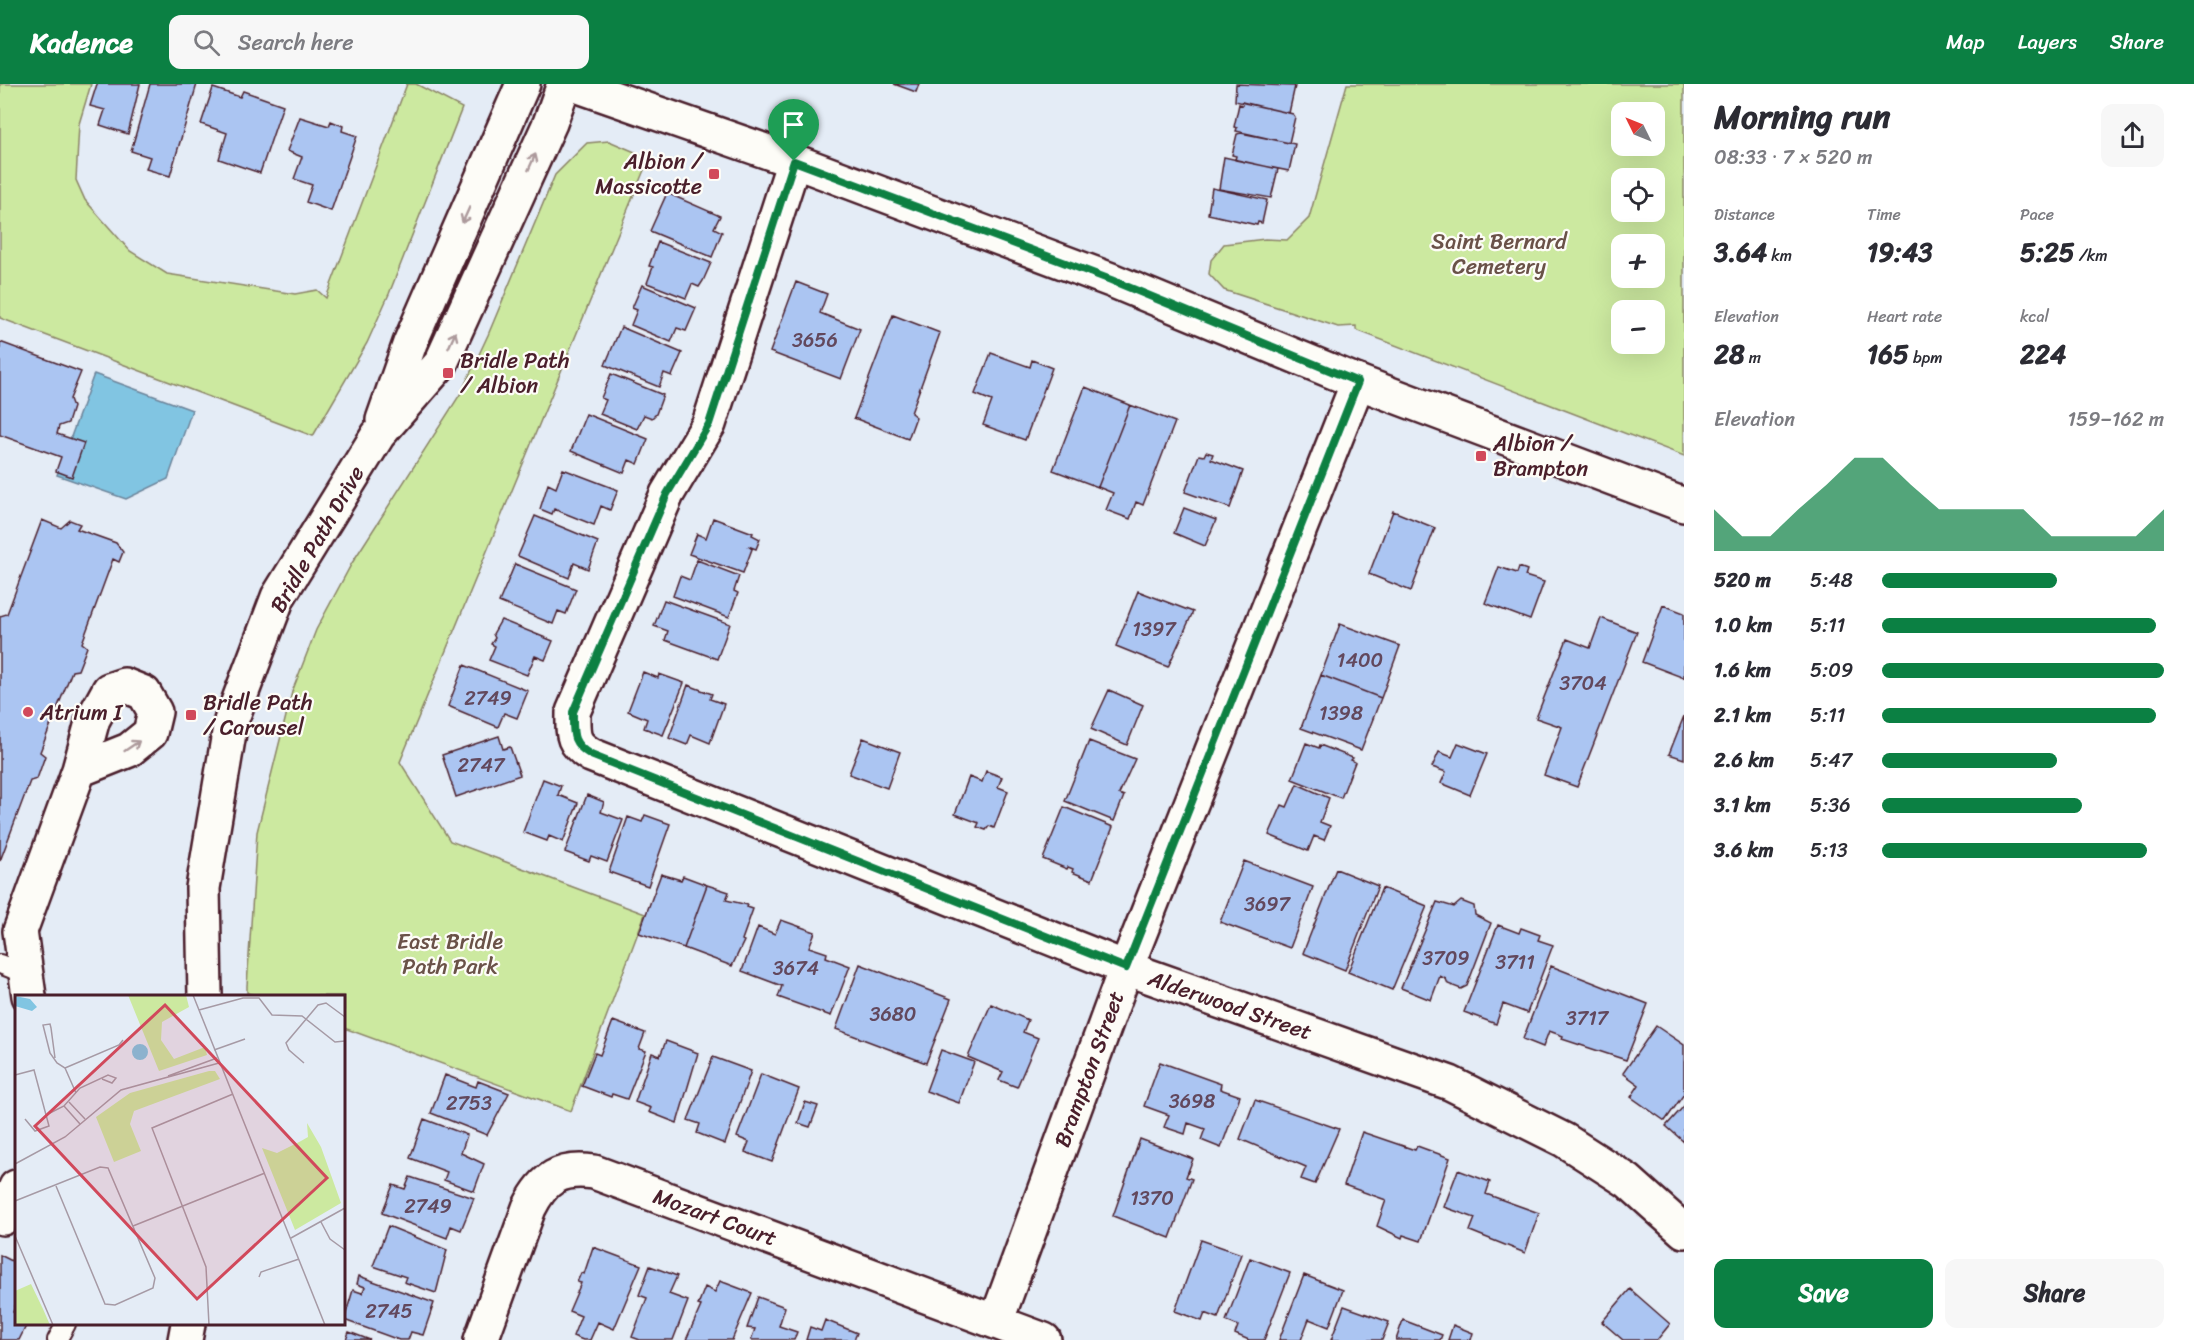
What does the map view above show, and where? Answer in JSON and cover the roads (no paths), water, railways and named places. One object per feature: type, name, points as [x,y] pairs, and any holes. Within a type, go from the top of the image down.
[{"type":"street","name":"Bridle Path Drive","points":[[378,435],[410,343],[523,84]]},
{"type":"street","name":"Bridle Path Drive","points":[[205,995],[203,888],[231,722],[278,597],[378,435],[441,363],[550,123],[564,84]]},
{"type":"street","points":[[573,84],[794,161],[1111,280],[1358,382],[1684,505]]},
{"type":"street","name":"Alderwood Street","points":[[794,161],[709,424],[667,494],[573,712],[573,733],[578,747],[591,755],[1126,968],[1450,1083],[1564,1140],[1628,1181],[1684,1231]]},
{"type":"street","name":"Brampton Street","points":[[996,1322],[1126,968],[1358,382]]},
{"type":"street","points":[[18,978],[20,931],[79,770]]},
{"type":"street","name":"Mozart Court","points":[[481,1340],[529,1208],[538,1190],[555,1177],[574,1169],[605,1176],[1044,1340]]},
{"type":"street","points":[[6,1220],[15,1190]]},
{"type":"street","points":[[185,1340],[188,1325]]},
{"type":"lane","points":[[57,1340],[65,1325]]},
{"type":"water","points":[[94,374],[192,410],[168,479],[126,499],[57,475]]},
{"type":"place","name":"Albion / Massicotte","points":[[714,174]]},
{"type":"place","name":"Bridle Path / Albion","points":[[448,373]]},
{"type":"place","name":"Albion / Brampton","points":[[1481,456]]},
{"type":"place","name":"Atrium I","points":[[28,712]]},
{"type":"place","name":"Bridle Path / Carousel","points":[[191,715]]},
{"type":"park label","name":"Saint Bernard Cemetery","points":[[1499,254]]},
{"type":"park label","name":"East Bridle Path Park","points":[[450,954]]}]
